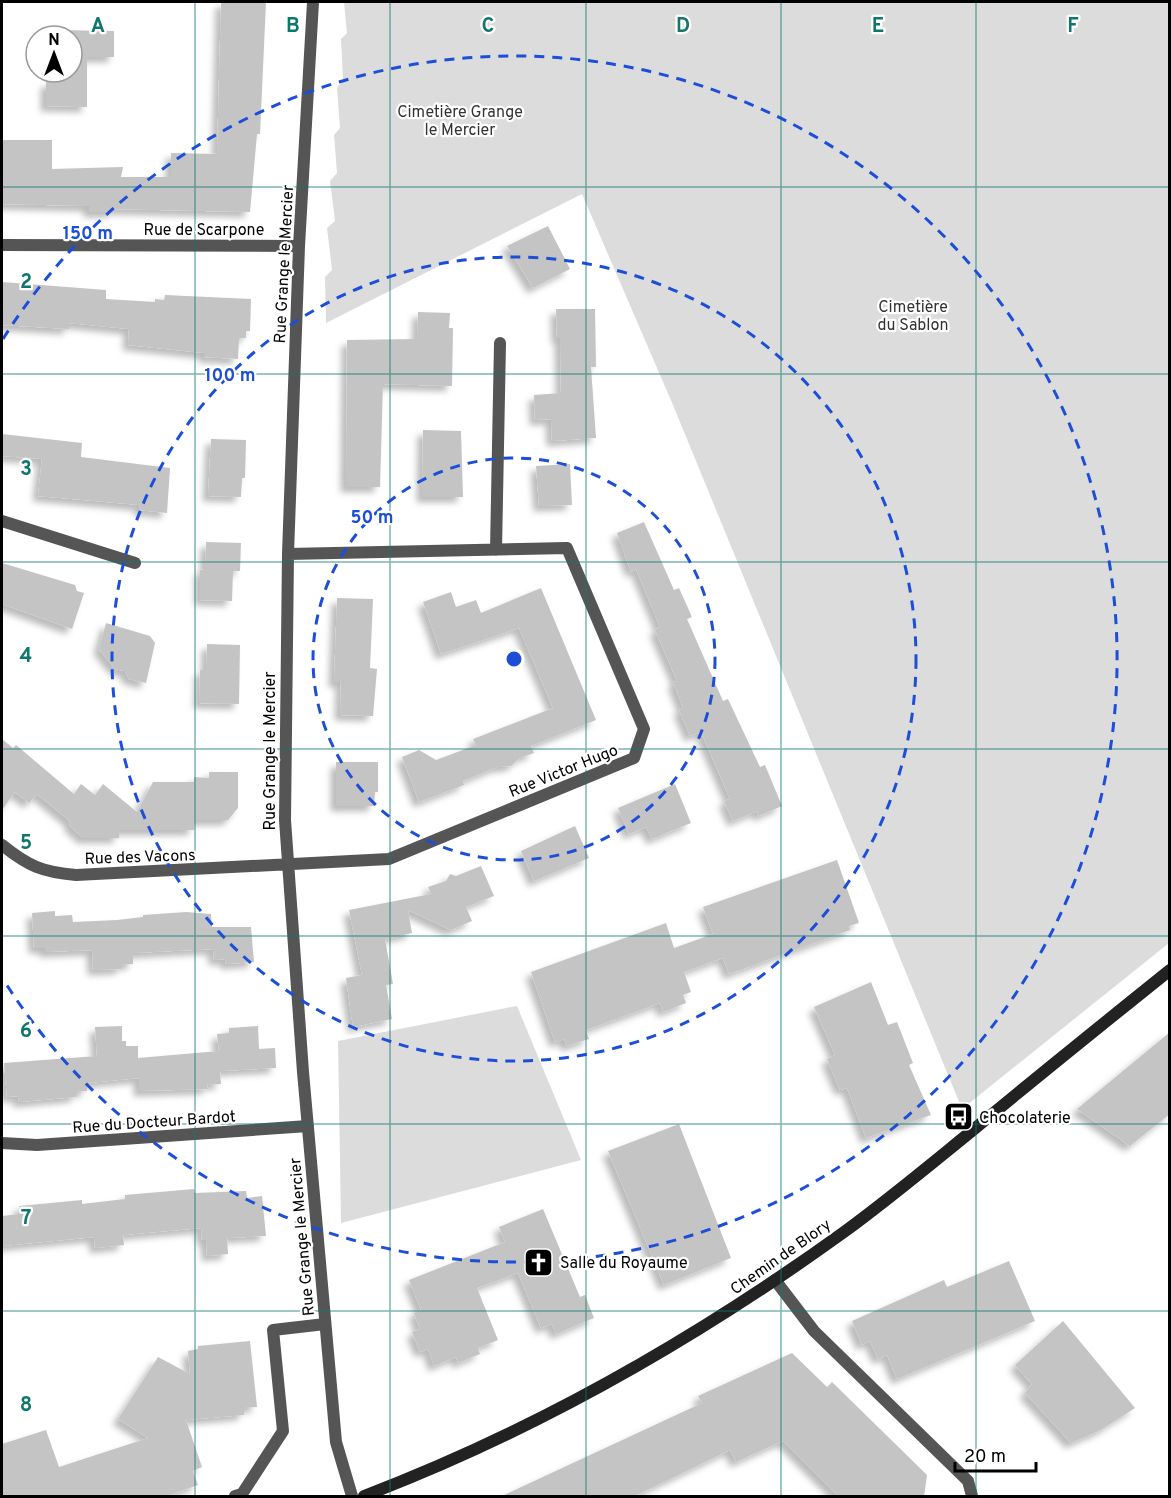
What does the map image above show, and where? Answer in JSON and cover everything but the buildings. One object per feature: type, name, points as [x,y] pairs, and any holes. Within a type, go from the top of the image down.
[{"type":"street","name":"Rue Grange le Mercier","points":[[314,2],[299,246],[288,554],[284,740],[287,865],[336,1442],[352,1497]]},
{"type":"street","name":"Rue de Scarpone","points":[[2,245],[299,246]]},
{"type":"street","points":[[496,550],[500,343]]},
{"type":"street","points":[[2,521],[135,563]]},
{"type":"street","name":"Rue Victor Hugo","points":[[287,865],[389,859],[634,758],[644,729],[567,548],[288,554]]},
{"type":"street","name":"Rue des Vacons","points":[[2,845],[25,864],[45,872],[76,875],[287,865]]},
{"type":"street","name":"Chemin de Blory","points":[[364,1497],[535,1423],[632,1371],[775,1280],[908,1183],[1170,970]]},
{"type":"street","name":"Rue du Docteur Bardot","points":[[2,1143],[37,1145],[308,1126]]},
{"type":"street","points":[[775,1280],[814,1331],[968,1481],[972,1497]]},
{"type":"street","points":[[235,1497],[242,1494],[283,1431],[273,1330],[325,1324]]},
{"type":"green space","name":"Cimetière du Sablon","points":[[344,2],[1169,2],[1169,943],[962,1109],[673,405],[582,194],[326,323],[325,277],[332,270],[327,228],[335,221],[330,181],[337,173],[334,135],[340,128],[337,88],[343,80],[341,39],[347,33]]},
{"type":"green space","points":[[517,1006],[581,1160],[341,1223],[338,1041]]},
{"type":"place","name":"Chocolaterie","points":[[958,1117]]},
{"type":"place","name":"Salle du Royaume","points":[[539,1262]]},
{"type":"park label","name":"Cimetière Grange le Mercier","points":[[460,120]]}]
